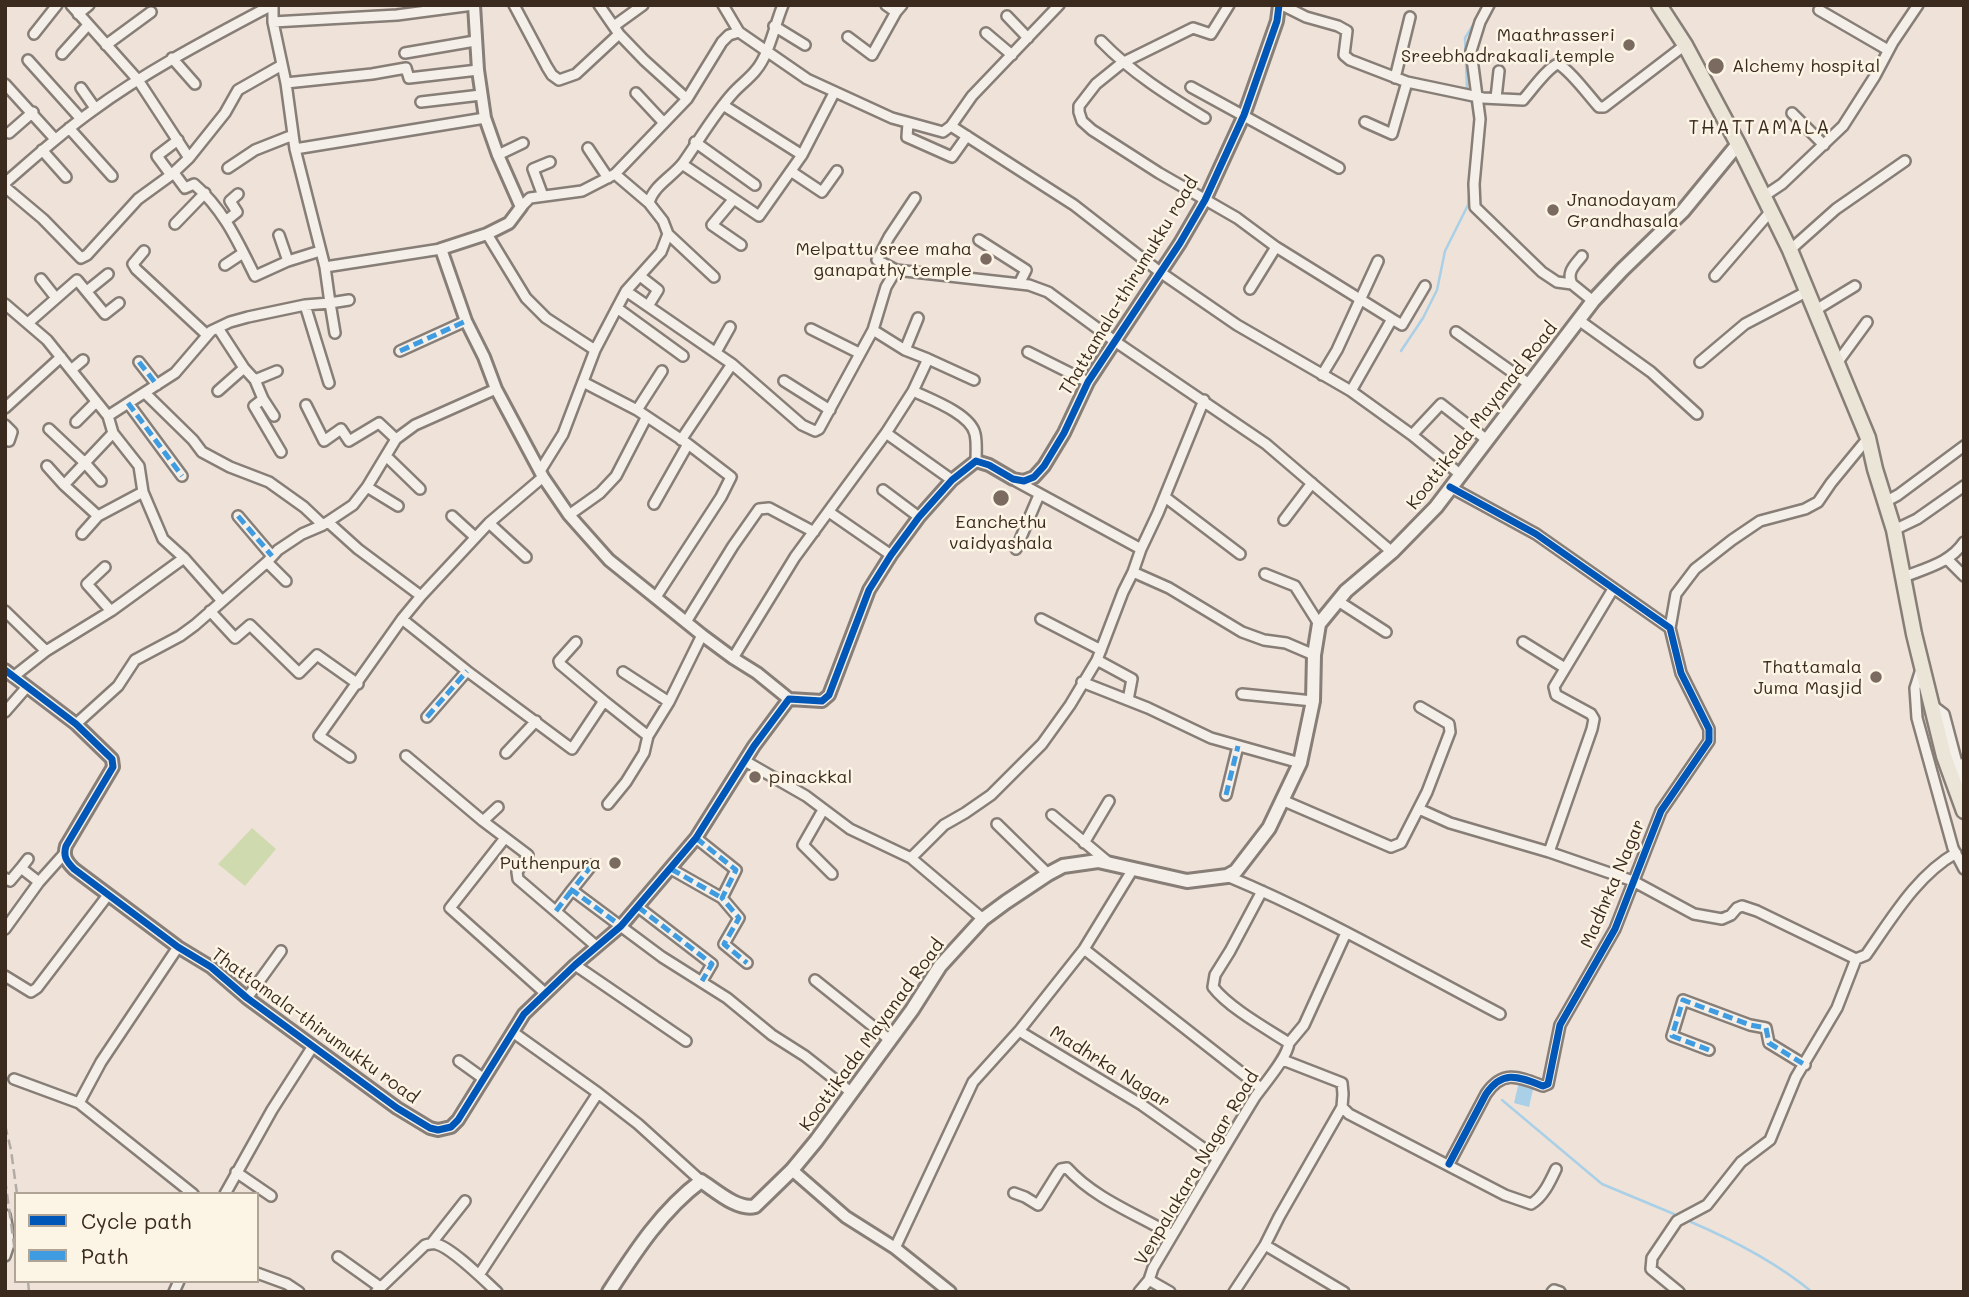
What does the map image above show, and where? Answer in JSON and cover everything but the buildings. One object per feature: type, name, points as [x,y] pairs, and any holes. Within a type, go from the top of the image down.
[{"type":"main road","points":[[1663,7],[1738,144],[1790,250],[1852,395],[1868,438],[1894,530],[1914,634],[1944,757],[1964,811]]},
{"type":"main road","name":"Koottikada Mayanad Road","points":[[1319,624],[1346,591],[1392,552],[1436,507],[1593,301],[1683,211],[1738,144]]},
{"type":"main road","points":[[1227,876],[1236,871],[1269,828],[1300,763],[1313,701],[1314,655],[1319,624]]},
{"type":"main road","name":"Koottikada Mayanad Road","points":[[701,1181],[741,1207],[755,1206],[792,1170],[852,1093],[940,966],[983,919],[1048,874],[1063,866],[1098,861],[1187,881],[1227,876]]},
{"type":"main road","points":[[609,1292],[636,1250],[685,1193],[701,1181]]},
{"type":"street","points":[[34,34],[57,5]]},
{"type":"street","points":[[71,5],[138,80],[189,158]]},
{"type":"street","points":[[78,14],[89,5]]},
{"type":"street","points":[[282,65],[238,90],[225,113],[189,158],[138,199],[91,251],[81,257],[5,185],[55,138],[95,108],[172,58],[272,5],[273,22],[286,83],[295,149],[325,267],[335,332]]},
{"type":"street","points":[[273,22],[397,15],[430,8],[473,5],[485,118],[521,208]]},
{"type":"street","points":[[514,5],[547,67],[559,80],[576,74],[643,5]]},
{"type":"street","points":[[600,5],[617,30],[644,60],[687,99]]},
{"type":"street","points":[[723,5],[739,32],[807,79],[908,123],[943,132],[951,126],[972,96],[1059,5]]},
{"type":"street","points":[[649,204],[651,195],[682,164],[723,105],[757,69],[767,51],[783,5]]},
{"type":"street","points":[[848,37],[872,55],[899,9],[886,5]]},
{"type":"street","points":[[1229,5],[1211,34],[1193,28],[1122,63],[1096,84],[1079,106],[1082,121],[1159,173],[1237,218],[1276,247],[1402,325],[1425,286]]},
{"type":"street","points":[[1281,5],[1347,31],[1344,55],[1350,60],[1407,82],[1496,99],[1523,100],[1552,66],[1558,64],[1566,68],[1600,107],[1604,107],[1685,45]]},
{"type":"street","name":"Thattamala-thirumukku road","points":[[1013,479],[1024,481],[1034,477],[1044,466],[1064,433],[1088,382],[1180,243],[1205,200],[1244,115],[1281,5]]},
{"type":"street","points":[[1489,5],[1479,22],[1471,51],[1480,119],[1474,184],[1475,207],[1542,272],[1557,282],[1572,284]]},
{"type":"street","points":[[1763,196],[1782,184],[1848,120],[1888,50],[1918,5]]},
{"type":"street","points":[[1819,10],[1888,50]]},
{"type":"street","points":[[106,45],[151,12]]},
{"type":"street","points":[[1007,16],[1028,38]]},
{"type":"street","points":[[1395,78],[1409,17]]},
{"type":"street","points":[[62,54],[88,25]]},
{"type":"street","points":[[774,26],[805,45]]},
{"type":"street","points":[[325,267],[441,249],[509,223],[530,198],[582,191],[611,176],[687,99],[722,42],[729,35],[739,32]]},
{"type":"street","points":[[986,33],[1012,55]]},
{"type":"street","points":[[405,53],[475,41]]},
{"type":"street","points":[[1101,41],[1122,63],[1205,118]]},
{"type":"street","points":[[172,58],[195,83]]},
{"type":"street","points":[[28,60],[81,119]]},
{"type":"street","points":[[286,83],[406,68],[409,78],[478,70]]},
{"type":"street","points":[[1496,99],[1499,71]]},
{"type":"street","points":[[1365,122],[1392,134],[1407,82]]},
{"type":"street","points":[[5,84],[55,138]]},
{"type":"street","points":[[1191,87],[1339,168]]},
{"type":"street","points":[[80,88],[95,108]]},
{"type":"street","points":[[636,93],[664,123]]},
{"type":"street","points":[[682,164],[759,216],[792,172],[835,93]]},
{"type":"street","points":[[421,102],[481,95]]},
{"type":"street","points":[[723,105],[802,155]]},
{"type":"street","points":[[9,132],[33,112]]},
{"type":"street","points":[[1792,113],[1824,145]]},
{"type":"street","points":[[295,149],[485,118]]},
{"type":"street","points":[[908,123],[907,137],[952,157],[967,136]]},
{"type":"street","points":[[951,126],[1074,205],[1160,272],[1237,325],[1351,391],[1461,475]]},
{"type":"street","points":[[69,128],[112,176]]},
{"type":"street","points":[[228,168],[255,150],[293,135]]},
{"type":"street","points":[[178,140],[158,156],[185,188],[194,184],[227,220],[255,276],[288,261],[320,251]]},
{"type":"street","points":[[695,142],[755,185]]},
{"type":"street","points":[[498,155],[523,143]]},
{"type":"street","points":[[588,148],[611,176],[649,204],[663,221],[668,234],[714,278]]},
{"type":"street","points":[[43,150],[66,177]]},
{"type":"street","points":[[1790,250],[1836,209],[1905,161]]},
{"type":"street","points":[[543,196],[533,169],[550,162]]},
{"type":"street","points":[[792,172],[822,192],[837,171]]},
{"type":"street","points":[[175,224],[205,193]]},
{"type":"street","points":[[227,220],[237,212],[230,201],[238,194]]},
{"type":"street","points":[[915,198],[877,260],[896,271],[1029,285],[1048,292],[1116,342],[1266,444],[1392,552]]},
{"type":"street","points":[[733,200],[712,225],[741,245]]},
{"type":"street","points":[[1715,276],[1771,211]]},
{"type":"street","points":[[486,234],[526,298],[546,318],[595,350]]},
{"type":"street","points":[[350,757],[319,736],[421,596],[475,537],[542,474],[563,434],[595,350],[617,308],[626,292],[661,252],[668,234]]},
{"type":"street","points":[[279,235],[288,261]]},
{"type":"street","points":[[979,240],[1026,270],[1020,284]]},
{"type":"street","points":[[1250,289],[1276,247]]},
{"type":"street","points":[[441,249],[466,321],[496,389],[542,474],[569,515],[609,560],[702,635],[789,699],[822,701],[829,695],[869,590],[919,517],[952,480],[976,461]]},
{"type":"street","points":[[144,251],[133,264],[136,269],[207,335]]},
{"type":"street","points":[[225,265],[243,254]]},
{"type":"street","points":[[1582,256],[1570,271],[1569,278],[1572,284],[1593,301]]},
{"type":"street","points":[[1322,374],[1337,350],[1378,261]]},
{"type":"street","points":[[626,292],[716,352],[807,429],[815,432],[830,410],[873,330],[886,287],[896,271]]},
{"type":"street","points":[[88,291],[107,274]]},
{"type":"street","points":[[640,275],[658,290],[648,306]]},
{"type":"street","points":[[41,279],[56,298]]},
{"type":"street","points":[[28,323],[77,280],[105,314],[119,303]]},
{"type":"street","points":[[1814,311],[1855,286]]},
{"type":"street","points":[[1700,362],[1745,324],[1807,292]]},
{"type":"street","points":[[107,416],[175,373],[207,335],[218,328],[248,317],[305,305],[349,300]]},
{"type":"street","points":[[5,304],[61,356],[107,416],[113,433],[139,466],[143,492],[163,539],[184,558],[222,601]]},
{"type":"street","points":[[305,305],[329,383]]},
{"type":"street","points":[[617,308],[683,356]]},
{"type":"street","points":[[905,350],[918,318]]},
{"type":"street","points":[[1351,391],[1392,318]]},
{"type":"street","points":[[400,351],[466,321]]},
{"type":"street","points":[[1580,321],[1651,372],[1698,414]]},
{"type":"street","points":[[1837,363],[1867,322]]},
{"type":"street","points":[[716,352],[730,327]]},
{"type":"street","points":[[218,328],[243,368],[256,380],[263,399],[274,416]]},
{"type":"street","points":[[811,329],[859,353]]},
{"type":"street","points":[[873,330],[905,350],[974,380]]},
{"type":"street","points":[[1456,332],[1529,384]]},
{"type":"street","points":[[1028,352],[1088,382]]},
{"type":"street","points":[[5,408],[61,356]]},
{"type":"street","points":[[733,658],[795,557],[886,433],[913,391],[928,359]]},
{"type":"street","points":[[71,370],[83,360]]},
{"type":"street","points":[[139,362],[157,385]]},
{"type":"street","points":[[654,504],[685,442],[732,364]]},
{"type":"street","points":[[218,391],[243,368]]},
{"type":"street","points":[[256,380],[278,371]]},
{"type":"street","points":[[637,410],[662,372]]},
{"type":"street","points":[[784,381],[830,410]]},
{"type":"street","points":[[583,383],[637,410],[731,477],[716,506],[656,597]]},
{"type":"street","points":[[76,724],[118,685],[135,660],[180,636],[278,550],[354,505],[396,439],[415,425],[496,389]]},
{"type":"street","points":[[913,391],[963,417],[972,425],[976,434],[976,461]]},
{"type":"street","points":[[145,393],[202,452],[230,467],[269,482],[421,596]]},
{"type":"street","points":[[263,399],[254,406],[281,452]]},
{"type":"street","points":[[911,858],[943,825],[991,795],[1042,744],[1070,705],[1097,660],[1204,400]]},
{"type":"street","points":[[76,422],[96,402]]},
{"type":"street","points":[[128,403],[182,476]]},
{"type":"street","points":[[1412,435],[1441,404],[1487,440]]},
{"type":"street","points":[[306,405],[324,441],[341,429],[349,440],[379,423],[396,439]]},
{"type":"street","points":[[569,515],[600,493],[616,476],[646,418]]},
{"type":"street","points":[[5,425],[12,432],[9,441]]},
{"type":"street","points":[[49,429],[101,481]]},
{"type":"street","points":[[64,485],[113,433]]},
{"type":"street","points":[[886,433],[952,480]]},
{"type":"street","points":[[1450,487],[1536,534],[1670,628],[1676,594],[1695,569],[1760,521],[1805,509],[1818,502],[1868,438]]},
{"type":"street","points":[[1885,502],[1964,446]]},
{"type":"street","points":[[386,456],[420,489]]},
{"type":"street","points":[[976,461],[989,465],[1141,549]]},
{"type":"street","points":[[47,466],[97,516]]},
{"type":"street","points":[[1284,520],[1312,483]]},
{"type":"street","points":[[1894,530],[1917,519],[1964,486]]},
{"type":"street","points":[[367,487],[398,506]]},
{"type":"street","points":[[883,490],[919,517]]},
{"type":"street","points":[[82,534],[97,516],[143,492]]},
{"type":"street","points":[[1016,549],[1039,495]]},
{"type":"street","points":[[1165,497],[1240,554]]},
{"type":"street","points":[[686,622],[759,509],[769,508],[814,532]]},
{"type":"street","points":[[829,512],[891,555]]},
{"type":"street","points":[[238,516],[286,581]]},
{"type":"street","points":[[452,516],[475,537]]},
{"type":"street","points":[[489,523],[526,557]]},
{"type":"street","points":[[1904,577],[1947,559],[1964,542]]},
{"type":"street","points":[[5,929],[39,882],[64,854],[70,838],[113,767],[112,760],[76,724],[9,673],[111,611],[184,558]]},
{"type":"street","points":[[1947,559],[1964,576]]},
{"type":"street","points":[[105,567],[86,584],[111,611]]},
{"type":"street","points":[[1133,572],[1169,588],[1242,632],[1286,643],[1314,655]]},
{"type":"street","points":[[1265,574],[1295,586],[1319,624]]},
{"type":"street","points":[[1549,852],[1594,719],[1591,714],[1554,693],[1554,687],[1613,589]]},
{"type":"street","points":[[1338,601],[1386,632]]},
{"type":"street","points":[[5,611],[46,652]]},
{"type":"street","points":[[210,611],[235,638],[250,625],[299,673],[317,655],[358,684]]},
{"type":"street","points":[[402,619],[572,749],[604,701]]},
{"type":"street","points":[[1041,619],[1101,650]]},
{"type":"street","name":"Madhrka Nagar","points":[[1449,1164],[1494,1084],[1503,1078],[1518,1077],[1543,1086],[1548,1084],[1560,1025],[1615,929],[1661,811],[1709,741],[1709,729],[1681,673],[1670,628]]},
{"type":"street","points":[[608,804],[644,753],[648,736],[669,702],[702,635]]},
{"type":"street","points":[[576,642],[559,661],[648,736]]},
{"type":"street","points":[[1523,642],[1565,667]]},
{"type":"street","points":[[1097,660],[1132,679],[1128,701]]},
{"type":"street","points":[[1922,664],[1914,688],[1917,718],[1953,848],[1964,869]]},
{"type":"street","points":[[427,718],[467,671]]},
{"type":"street","points":[[623,672],[669,702]]},
{"type":"street","points":[[1082,682],[1148,708],[1211,738],[1300,763]]},
{"type":"street","points":[[5,712],[26,688]]},
{"type":"street","points":[[1242,694],[1313,701]]},
{"type":"street","name":"Thattamala-thirumukku road","points":[[64,854],[74,869],[178,947],[211,967],[247,998],[397,1108],[438,1130],[454,1124],[524,1014],[621,926],[671,869],[696,838],[789,699]]},
{"type":"street","points":[[1931,704],[1944,714],[1964,782]]},
{"type":"street","points":[[1282,800],[1391,847],[1401,843],[1419,809],[1450,727],[1420,707]]},
{"type":"street","points":[[506,753],[536,722]]},
{"type":"street","points":[[1226,794],[1238,746]]},
{"type":"street","points":[[406,757],[528,855],[517,872],[518,879],[596,946]]},
{"type":"street","points":[[745,761],[806,796],[850,829],[911,858],[983,919]]},
{"type":"street","points":[[1084,843],[1109,801]]},
{"type":"street","points":[[483,821],[498,807]]},
{"type":"street","points":[[1419,809],[1450,823],[1549,852],[1633,881],[1694,914],[1722,919],[1742,906],[1757,911],[1856,959]]},
{"type":"street","points":[[823,810],[803,845],[832,874]]},
{"type":"street","points":[[1052,815],[1109,863]]},
{"type":"street","points":[[997,824],[1048,874]]},
{"type":"street","points":[[505,838],[450,908],[545,993]]},
{"type":"street","points":[[696,838],[736,870],[722,898]]},
{"type":"street","points":[[1679,1292],[1651,1269],[1652,1258],[1677,1221],[1707,1205],[1741,1162],[1770,1140],[1796,1077],[1837,1008],[1856,959],[1866,955],[1920,883],[1940,862],[1956,853]]},
{"type":"street","points":[[5,878],[10,881],[28,859]]},
{"type":"street","points":[[556,911],[592,865]]},
{"type":"street","points":[[21,868],[39,882]]},
{"type":"street","points":[[671,869],[722,898],[739,918],[724,944],[747,963]]},
{"type":"street","points":[[895,1248],[974,1082],[1084,949],[1133,869]]},
{"type":"street","points":[[1227,876],[1346,933],[1500,1014]]},
{"type":"street","points":[[572,890],[662,957],[702,981],[852,1093]]},
{"type":"street","points":[[1262,891],[1215,975],[1213,987],[1237,1009],[1289,1043]]},
{"type":"street","points":[[5,976],[31,992],[37,988],[108,895]]},
{"type":"street","points":[[638,907],[712,964],[702,981]]},
{"type":"street","points":[[1234,1292],[1265,1245],[1342,1107],[1342,1083],[1283,1060],[1289,1043],[1304,1025],[1346,933]]},
{"type":"street","points":[[79,1103],[101,1062],[178,947]]},
{"type":"street","points":[[1084,949],[1261,1088]]},
{"type":"street","points":[[247,998],[281,951]]},
{"type":"street","points":[[575,965],[686,1041]]},
{"type":"street","points":[[815,980],[890,1040]]},
{"type":"street","points":[[1709,1050],[1672,1036],[1683,1000],[1750,1025],[1766,1028],[1769,1043],[1805,1065]]},
{"type":"street","name":"Madhrka Nagar","points":[[1018,1031],[1142,1105],[1217,1158]]},
{"type":"street","points":[[514,1033],[638,1124],[701,1181]]},
{"type":"street","points":[[226,1192],[272,1110],[313,1046]]},
{"type":"street","name":"Venpalakara Nagar Road","points":[[1139,1292],[1149,1280],[1153,1268],[1217,1158],[1261,1088],[1283,1060]]},
{"type":"street","points":[[458,1061],[484,1079]]},
{"type":"street","points":[[15,1079],[79,1103],[190,1192]]},
{"type":"street","points":[[479,1275],[598,1093]]},
{"type":"street","points":[[1342,1107],[1349,1114],[1528,1205],[1536,1201],[1556,1169]]},
{"type":"street","points":[[1014,1193],[1038,1205],[1061,1169],[1067,1168],[1105,1199],[1172,1235]]},
{"type":"street","points":[[792,1170],[846,1217],[895,1248],[950,1292]]},
{"type":"street","points":[[236,1172],[271,1196]]},
{"type":"street","points":[[431,1244],[465,1201]]},
{"type":"street","points":[[5,1215],[9,1244],[5,1256]]},
{"type":"street","points":[[338,1257],[378,1289],[425,1245],[437,1244],[497,1292]]},
{"type":"street","points":[[1265,1245],[1344,1292]]},
{"type":"street","points":[[259,1274],[299,1292]]},
{"type":"street","points":[[1149,1280],[1170,1292]]},
{"type":"street","points":[[1552,1292],[1560,1292]]},
{"type":"green space","points":[[252,828],[276,849],[245,886],[218,864]]},
{"type":"water","points":[[1519,1082],[1534,1085],[1529,1107],[1514,1103]]},
{"type":"waterway","points":[[1467,90],[1465,38],[1478,17]]},
{"type":"waterway","points":[[1471,99],[1476,123]]},
{"type":"waterway","points":[[1401,351],[1423,318],[1437,290],[1445,251],[1468,205],[1470,189]]},
{"type":"waterway","points":[[1502,1100],[1602,1184],[1674,1214]]},
{"type":"waterway","points":[[1691,1222],[1754,1253],[1812,1292]]},
{"type":"railway","points":[[5,1125],[17,1192]]},
{"type":"railway","points":[[5,1179],[14,1245]]},
{"type":"railway","points":[[28,1283],[29,1292]]},
{"type":"marked path","points":[[400,351],[466,321]]},
{"type":"marked path","points":[[139,362],[157,385]]},
{"type":"marked path","points":[[128,403],[182,476]]},
{"type":"marked path","points":[[238,516],[272,556]]},
{"type":"marked path","points":[[427,717],[467,671]]},
{"type":"marked path","points":[[1226,795],[1238,746]]},
{"type":"marked path","points":[[696,838],[736,870],[722,898],[739,918],[724,944],[747,963]]},
{"type":"marked path","points":[[592,865],[572,890],[621,926]]},
{"type":"marked path","points":[[671,869],[722,898]]},
{"type":"marked path","points":[[556,911],[572,890]]},
{"type":"marked path","points":[[638,907],[712,964],[702,981]]},
{"type":"marked path","points":[[1709,1050],[1672,1036],[1683,1000],[1750,1025],[1766,1028],[1769,1043],[1805,1065]]},
{"type":"cycle path","points":[[5,670],[76,724],[112,759],[113,767],[66,846],[66,858],[74,869],[178,947],[211,967],[247,998],[397,1108],[430,1128],[438,1130],[451,1127],[524,1014],[621,926],[696,838],[754,746],[789,699],[822,701],[829,695],[869,590],[919,517],[952,480],[976,461],[1013,479],[1024,481],[1034,477],[1044,466],[1064,433],[1088,382],[1180,243],[1205,200],[1244,115],[1277,21],[1279,5]]},
{"type":"cycle path","points":[[1449,1164],[1492,1086],[1512,1077],[1543,1086],[1548,1084],[1560,1025],[1615,929],[1661,811],[1709,741],[1709,729],[1681,673],[1670,628],[1536,534],[1450,487]]},
{"type":"place","name":"Maathrasseri Sreebhadrakaali temple","points":[[1629,45]]},
{"type":"place","name":"Alchemy hospital","points":[[1716,66]]},
{"type":"place","name":"Jnanodayam Grandhasala","points":[[1553,210]]},
{"type":"place","name":"Melpattu sree maha ganapathy temple","points":[[986,259]]},
{"type":"place","name":"Eanchethu vaidyashala","points":[[1001,498]]},
{"type":"place","name":"Thattamala Juma Masjid","points":[[1876,677]]},
{"type":"place","name":"pinackkal","points":[[755,777]]},
{"type":"place","name":"Puthenpura","points":[[615,863]]},
{"type":"district","name":"THATTAMALA","points":[[1760,128]]}]
